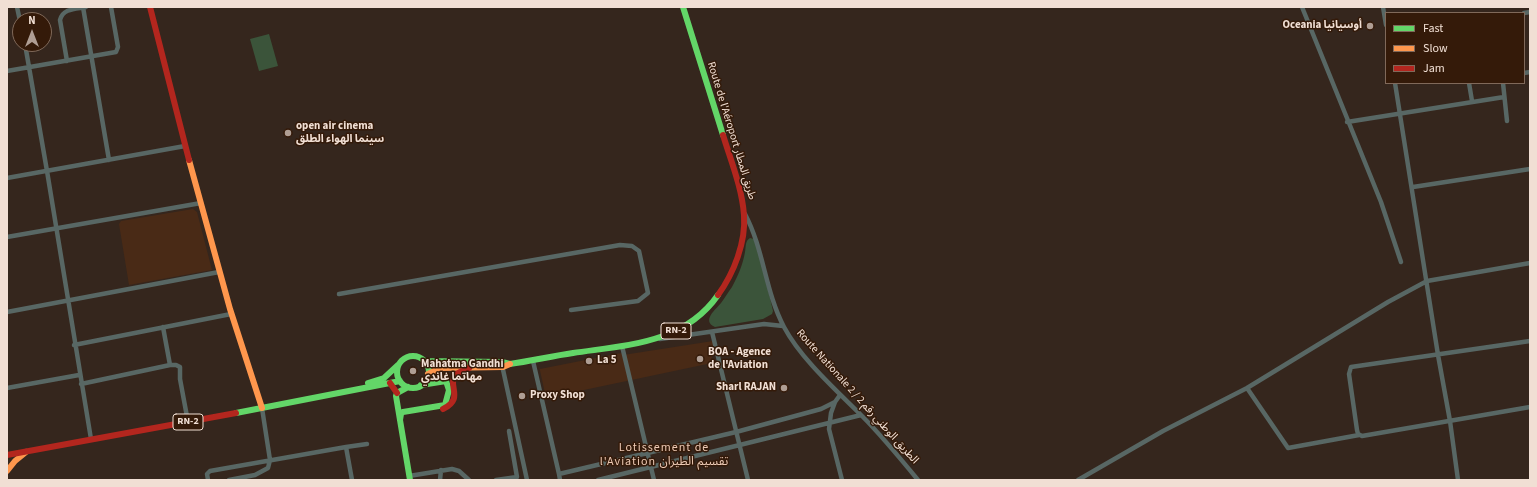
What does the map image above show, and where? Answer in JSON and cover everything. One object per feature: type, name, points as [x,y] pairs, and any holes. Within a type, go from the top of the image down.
[{"type":"main road","points":[[150,7],[219,272],[231,314],[262,408]]},
{"type":"main road","name":"Route de l'Aéroport طريق المطار","points":[[424,361],[510,364],[655,340],[682,328],[695,320],[718,296],[727,283],[739,254],[743,238],[744,213],[739,188],[683,7]]},
{"type":"main road","name":"RN-2","points":[[347,391],[384,378],[402,360],[409,356],[417,357],[424,361]]},
{"type":"main road","points":[[421,385],[428,374],[424,361]]},
{"type":"main road","name":"Route de l'Aéroport طريق المطار","points":[[428,374],[440,368],[468,368],[502,364]]},
{"type":"main road","points":[[398,365],[397,373],[400,381],[408,386],[414,387],[446,381],[450,385],[446,405],[403,412],[400,414],[400,420]]},
{"type":"main road","points":[[400,420],[403,416],[444,409],[451,405],[455,394],[456,375],[468,368]]},
{"type":"main road","name":"RN-2","points":[[7,455],[400,381]]},
{"type":"main road","points":[[390,383],[397,393],[397,404],[409,478]]},
{"type":"main road","points":[[397,393],[408,386]]},
{"type":"main road","points":[[7,471],[15,461],[27,451]]},
{"type":"street","points":[[67,61],[60,20],[61,16],[68,10],[84,7],[109,160]]},
{"type":"street","points":[[7,71],[113,53],[117,50],[111,7]]},
{"type":"street","points":[[1302,7],[1380,202],[1401,262]]},
{"type":"street","points":[[1383,7],[1385,19]]},
{"type":"street","points":[[26,52],[68,300],[74,345],[91,439]]},
{"type":"street","points":[[1395,84],[1413,187],[1458,480]]},
{"type":"street","points":[[1469,84],[1472,101]]},
{"type":"street","points":[[1503,84],[1507,121]]},
{"type":"street","points":[[1347,122],[1400,112],[1504,96]]},
{"type":"street","points":[[7,178],[185,146]]},
{"type":"street","points":[[1413,187],[1530,169]]},
{"type":"street","points":[[7,237],[201,203]]},
{"type":"street","name":"Route Nationale 2 / الطريق الوطني رقم 2","points":[[744,213],[752,227],[759,247],[773,298],[783,326],[794,344],[840,395],[861,415],[895,452],[918,480]]},
{"type":"street","points":[[339,294],[620,245],[632,246],[640,251],[648,293],[638,301],[571,310]]},
{"type":"street","points":[[1078,480],[1163,431],[1247,388],[1388,302],[1427,281],[1530,263]]},
{"type":"street","points":[[7,312],[219,272]]},
{"type":"street","points":[[74,345],[231,314]]},
{"type":"street","points":[[655,340],[764,324],[783,326]]},
{"type":"street","points":[[164,327],[170,365]]},
{"type":"street","points":[[712,332],[748,480]]},
{"type":"street","points":[[1359,435],[1349,374],[1351,367],[1530,341]]},
{"type":"street","points":[[622,346],[654,480]]},
{"type":"street","points":[[534,360],[560,480]]},
{"type":"street","points":[[502,364],[527,480]]},
{"type":"street","points":[[81,384],[176,365],[180,367],[180,378],[188,422]]},
{"type":"street","points":[[7,388],[80,375]]},
{"type":"street","points":[[1247,388],[1288,448],[1530,407]]},
{"type":"street","points":[[840,395],[835,402],[829,424],[842,480]]},
{"type":"street","points":[[559,474],[736,432],[821,410],[835,402]]},
{"type":"street","points":[[229,480],[255,475],[268,468],[270,460],[262,408]]},
{"type":"street","points":[[598,480],[861,415]]},
{"type":"street","points":[[496,480],[517,477],[509,431]]},
{"type":"street","points":[[208,480],[207,474],[210,471],[367,444]]},
{"type":"street","points":[[346,447],[352,480]]},
{"type":"street","points":[[409,478],[441,470],[452,469],[459,470],[468,480]]},
{"type":"street","points":[[440,480],[441,470]]},
{"type":"shaded area","points":[[193,209],[197,212],[212,270],[129,285],[119,224],[121,221]]},
{"type":"shaded area","points":[[713,341],[716,350],[711,359],[712,363],[546,398],[539,366],[540,369],[621,353],[623,355]]},
{"type":"green space","points":[[269,34],[278,66],[259,71],[250,39]]},
{"type":"green space","points":[[750,238],[754,239],[759,250],[773,311],[772,314],[763,319],[715,327],[709,322],[709,318],[732,287],[743,261],[746,242]]},
{"type":"traffic: fast","points":[[683,7],[723,135]]},
{"type":"traffic: fast","points":[[424,361],[502,362],[510,364],[633,344],[671,333],[688,324],[704,311],[718,295]]},
{"type":"traffic: fast","points":[[413,356],[424,361],[429,372],[424,383],[413,388],[402,383],[397,372],[402,361],[413,356]]},
{"type":"traffic: fast","points":[[368,383],[384,378],[398,365]]},
{"type":"traffic: fast","points":[[236,413],[400,381]]},
{"type":"traffic: fast","points":[[400,420],[403,412],[445,405],[449,390],[446,381],[421,385]]},
{"type":"traffic: fast","points":[[408,387],[397,393],[396,396],[410,480]]},
{"type":"traffic: slow","points":[[189,160],[230,309],[262,408]]},
{"type":"traffic: slow","points":[[428,374],[440,368],[503,367],[510,364]]},
{"type":"traffic: slow","points":[[7,471],[15,461],[26,452]]},
{"type":"traffic: jam","points":[[150,7],[189,160]]},
{"type":"traffic: jam","points":[[718,295],[729,277],[738,257],[744,225],[741,195],[723,135]]},
{"type":"traffic: jam","points":[[443,409],[450,405],[453,400],[454,378],[458,373],[469,368]]},
{"type":"traffic: jam","points":[[390,383],[397,393]]},
{"type":"traffic: jam","points":[[7,455],[236,413]]},
{"type":"place","name":"Oceania أوسيانيا","points":[[1370,26]]},
{"type":"place","name":"open air cinema سينما الهواء الطلق","points":[[288,133]]},
{"type":"place","name":"BOA - Agence de l'Aviation","points":[[700,359]]},
{"type":"place","name":"La 5","points":[[589,361]]},
{"type":"place","name":"Mahatma Gandhi مهاتما غاندي","points":[[413,371]]},
{"type":"place","name":"Sharl RAJAN","points":[[784,388]]},
{"type":"place","name":"Proxy Shop","points":[[522,396]]},
{"type":"district","name":"Lotissement de l'Aviation تقسيم الطيران","points":[[664,455]]}]
